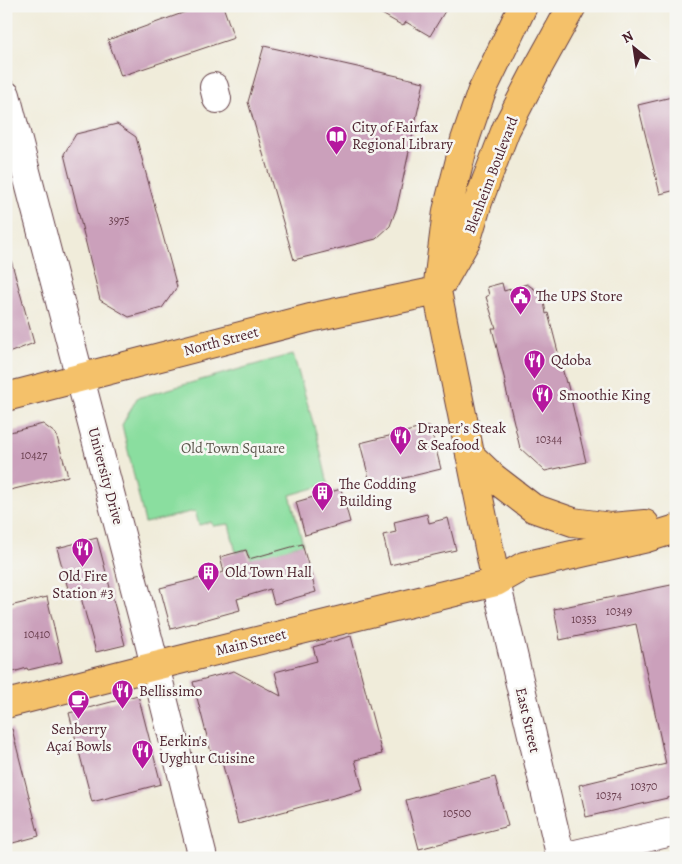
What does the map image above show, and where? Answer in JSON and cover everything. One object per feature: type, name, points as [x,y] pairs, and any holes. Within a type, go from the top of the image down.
[{"type":"main road","name":"Blenheim Boulevard","points":[[496,582],[437,291],[447,211],[465,140],[481,93],[523,6]]},
{"type":"main road","name":"Blenheim Boulevard","points":[[437,291],[467,239],[478,202],[506,129],[572,6]]},
{"type":"main road","name":"North Street","points":[[6,397],[314,317],[437,291]]},
{"type":"main road","points":[[470,455],[513,494],[533,508],[574,522],[611,527],[650,524],[676,516]]},
{"type":"main road","name":"Main Street","points":[[6,704],[496,582],[524,566],[647,538],[676,529]]},
{"type":"main road","name":"Main Street","points":[[496,582],[529,585],[676,548]]},
{"type":"street","name":"University Drive","points":[[6,95],[155,666],[203,858]]},
{"type":"street","name":"East Street","points":[[496,582],[560,858]]},
{"type":"street","points":[[560,858],[676,832]]},
{"type":"green space","name":"Old Town Square","points":[[293,354],[317,436],[328,484],[290,495],[303,544],[276,552],[257,581],[248,549],[236,553],[229,524],[213,526],[211,522],[199,525],[195,511],[145,523],[122,425],[137,398]]},
{"type":"building","points":[[202,6],[223,6],[234,38],[121,76],[108,40]]},
{"type":"building","points":[[368,6],[448,6],[430,36],[406,22],[403,26]]},
{"type":"building","name":"City of Fairfax Regional Library","points":[[264,46],[424,82],[397,207],[390,226],[376,239],[294,260],[248,102]]},
{"type":"building","points":[[676,96],[676,190],[660,194],[638,105]]},
{"type":"building","points":[[117,124],[136,137],[177,287],[162,308],[129,317],[100,300],[64,154],[76,134]]},
{"type":"building","points":[[6,260],[11,260],[34,343],[6,354]]},
{"type":"building","points":[[502,283],[504,291],[527,284],[543,295],[546,314],[548,313],[567,382],[586,462],[545,471],[520,448],[492,328],[496,328],[486,297],[489,295],[487,287]]},
{"type":"building","points":[[43,424],[56,434],[68,476],[6,491],[6,433]]},
{"type":"building","name":"Draper’s Steak & Seafood","points":[[430,426],[441,469],[371,486],[360,443]]},
{"type":"building","name":"The Codding Building","points":[[341,489],[350,522],[305,535],[296,502]]},
{"type":"building","points":[[427,514],[429,523],[448,518],[456,550],[390,565],[383,535],[396,532],[394,522]]},
{"type":"building","points":[[97,538],[125,645],[96,652],[80,594],[70,596],[57,548]]},
{"type":"building","name":"Old Town Hall","points":[[302,544],[316,592],[274,604],[270,589],[237,599],[240,610],[171,629],[160,588],[224,572],[220,557],[246,550],[249,559]]},
{"type":"building","points":[[676,584],[676,796],[586,817],[579,785],[666,764],[636,624],[560,640],[554,609]]},
{"type":"building","points":[[47,597],[62,662],[6,674],[6,607]]},
{"type":"building","points":[[351,636],[382,754],[355,760],[363,790],[238,824],[222,762],[214,764],[193,682],[234,671],[281,696],[275,672],[317,661],[313,647]]},
{"type":"building","points":[[138,695],[161,784],[92,802],[69,713]]},
{"type":"building","points":[[12,729],[39,836],[9,844],[6,834],[6,730]]},
{"type":"building","points":[[495,777],[508,826],[419,849],[406,800]]},
{"type":"place","name":"City of Fairfax Regional Library","points":[[336,155]]},
{"type":"place","name":"The UPS Store","points":[[520,315]]},
{"type":"place","name":"Qdoba","points":[[535,379]]},
{"type":"place","name":"Smoothie King","points":[[543,414]]},
{"type":"place","name":"Draper’s Steak & Seafood","points":[[401,456]]},
{"type":"place","name":"The Codding Building","points":[[323,512]]},
{"type":"place","name":"Old Fire Station #3","points":[[83,567]]},
{"type":"place","name":"Old Town Hall","points":[[209,591]]},
{"type":"place","name":"Bellissimo","points":[[123,710]]},
{"type":"place","name":"Senberry Açaí Bowls","points":[[79,720]]},
{"type":"place","name":"Eerkin's Uyghur Cuisine","points":[[143,769]]}]
